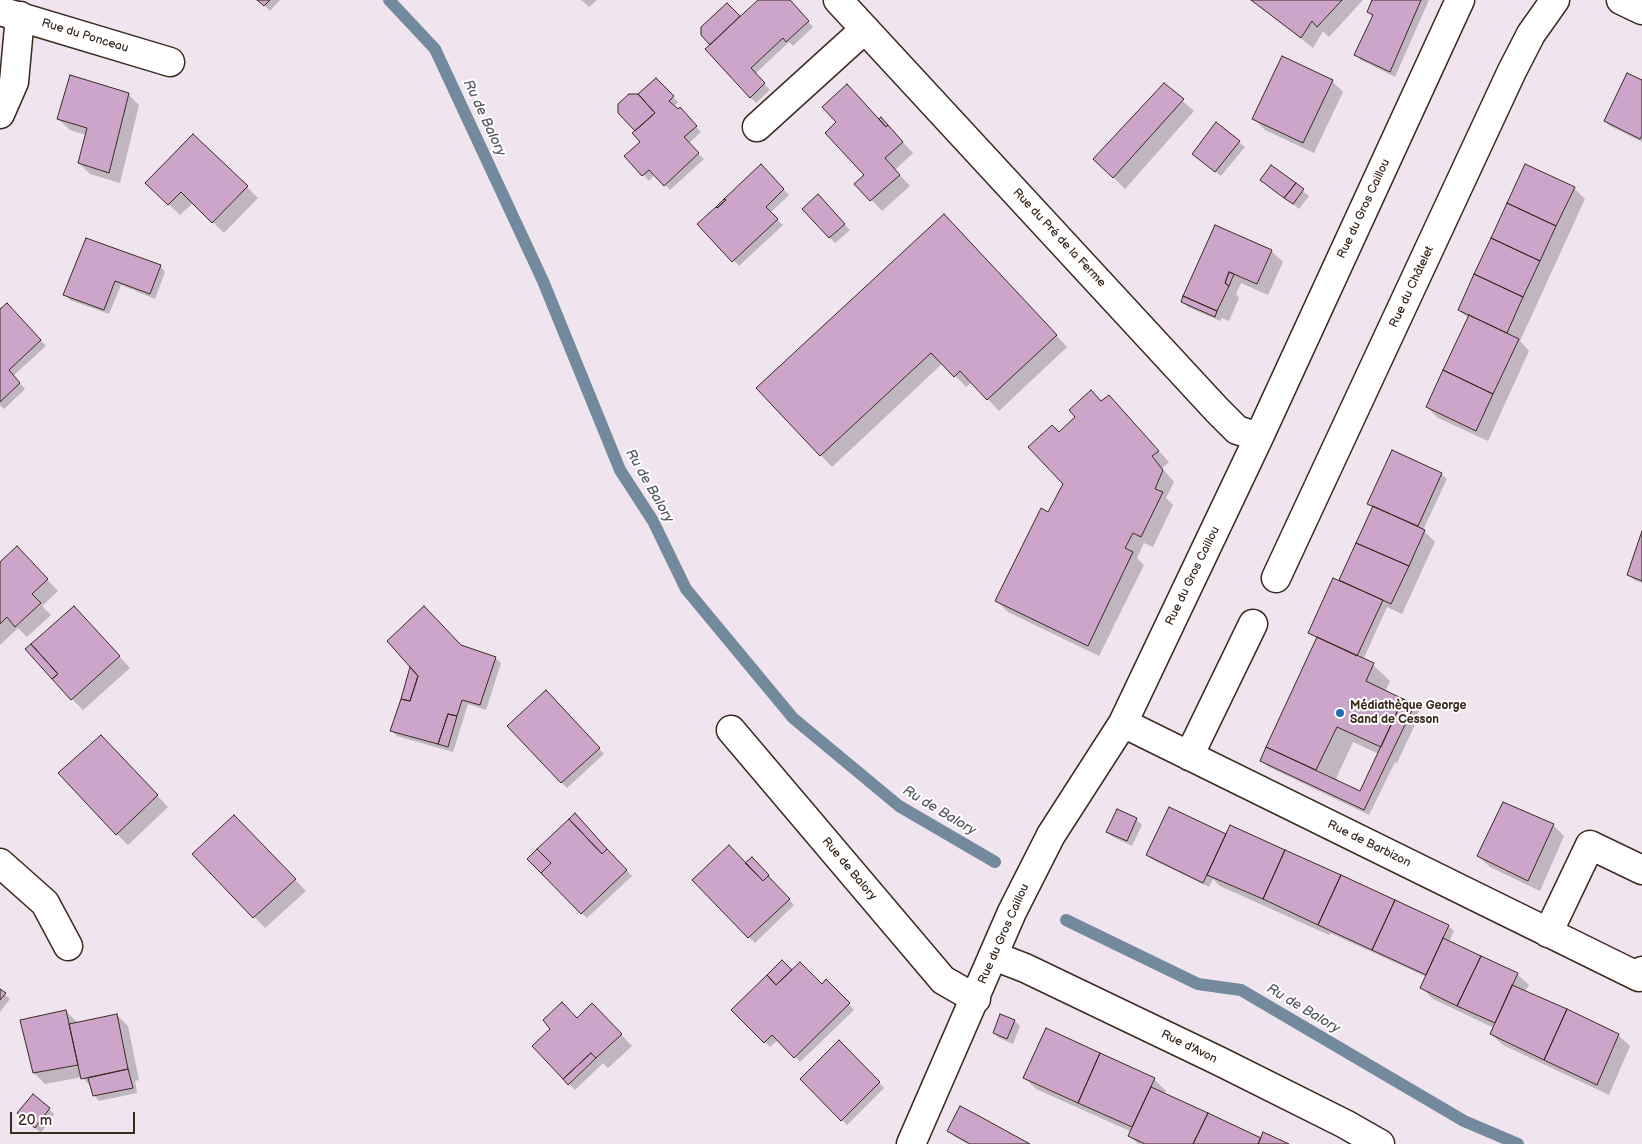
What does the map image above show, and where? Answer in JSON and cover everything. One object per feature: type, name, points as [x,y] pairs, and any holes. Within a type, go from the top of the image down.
[{"type":"street","name":"Rue du Pré de la Ferme","points":[[838,0],[1230,424],[1237,430],[1259,437]]},
{"type":"street","name":"Rue du Gros Caillou","points":[[911,1144],[976,999],[1012,912],[1052,835],[1122,723],[1259,437],[1460,0]]},
{"type":"street","name":"Rue du Châtelet","points":[[1276,578],[1512,71],[1531,34],[1555,0]]},
{"type":"street","points":[[1621,0],[1642,10]]},
{"type":"street","points":[[0,114],[14,82],[10,13]]},
{"type":"street","name":"Rue du Ponceau","points":[[10,13],[170,62]]},
{"type":"street","points":[[757,127],[865,28]]},
{"type":"street","points":[[1189,756],[1254,624]]},
{"type":"street","name":"Rue de Barbizon","points":[[1122,723],[1639,977],[1642,971]]},
{"type":"street","name":"Rue de Balory","points":[[730,730],[943,980],[976,999]]},
{"type":"street","points":[[1548,933],[1590,845],[1642,870]]},
{"type":"street","points":[[0,863],[46,903],[68,946]]},
{"type":"street","name":"Rue d'Avon","points":[[994,956],[1025,968],[1219,1062],[1346,1124],[1380,1144]]},
{"type":"building","points":[[257,0],[270,0],[264,6]]},
{"type":"building","points":[[758,0],[790,0],[809,21],[786,42],[783,38],[751,68],[765,83],[750,98],[705,49]]},
{"type":"building","points":[[1251,0],[1342,0],[1317,27],[1312,21],[1301,38]]},
{"type":"building","points":[[1372,0],[1421,0],[1390,72],[1354,55],[1373,15],[1367,12]]},
{"type":"building","points":[[727,3],[740,16],[710,45],[701,35],[701,27]]},
{"type":"building","points":[[1282,56],[1333,80],[1303,143],[1252,119]]},
{"type":"building","points":[[1627,73],[1642,80],[1642,136],[1640,139],[1604,121]]},
{"type":"building","points":[[70,75],[129,93],[109,173],[78,163],[87,128],[57,119]]},
{"type":"building","points":[[656,78],[674,96],[669,101],[678,109],[680,107],[697,126],[684,137],[699,153],[664,186],[649,170],[642,176],[624,156],[640,142],[632,133],[655,113],[638,94]]},
{"type":"building","points":[[1164,83],[1184,99],[1113,178],[1093,159]]},
{"type":"building","points":[[847,84],[886,127],[888,125],[903,142],[885,158],[900,175],[870,201],[854,184],[864,175],[825,133],[836,122],[822,107]]},
{"type":"building","points":[[629,94],[638,94],[655,113],[635,131],[618,113],[618,104]]},
{"type":"building","points":[[881,117],[888,125],[886,127],[879,119]]},
{"type":"building","points":[[1216,122],[1240,141],[1215,172],[1192,154]]},
{"type":"building","points":[[193,134],[248,186],[212,223],[181,192],[168,205],[145,183]]},
{"type":"building","points":[[761,164],[784,189],[766,207],[778,219],[732,262],[697,224],[726,200],[724,199]]},
{"type":"building","points":[[1525,164],[1575,187],[1556,226],[1507,203]]},
{"type":"building","points":[[1271,165],[1296,183],[1284,198],[1260,180]]},
{"type":"building","points":[[1296,183],[1304,189],[1293,204],[1284,198]]},
{"type":"building","points":[[818,194],[845,224],[829,238],[802,209]]},
{"type":"building","points":[[724,199],[726,200],[717,208],[716,207]]},
{"type":"building","points":[[1507,203],[1556,226],[1540,261],[1491,238]]},
{"type":"building","points":[[944,214],[1057,335],[987,400],[960,371],[954,377],[931,353],[820,456],[756,388]]},
{"type":"building","points":[[1215,225],[1272,250],[1257,284],[1229,272],[1225,283],[1229,286],[1217,311],[1183,296]]},
{"type":"building","points":[[86,238],[161,265],[150,294],[115,281],[104,310],[63,295]]},
{"type":"building","points":[[1491,238],[1540,261],[1523,297],[1474,274]]},
{"type":"building","points":[[1229,272],[1234,274],[1229,286],[1225,283]]},
{"type":"building","points":[[1474,274],[1523,297],[1507,333],[1458,310]]},
{"type":"building","points":[[1183,296],[1217,311],[1215,317],[1181,302]]},
{"type":"building","points":[[7,303],[41,340],[9,370],[20,383],[0,402],[0,309]]},
{"type":"building","points":[[1469,315],[1519,339],[1493,394],[1443,370]]},
{"type":"building","points":[[1443,370],[1493,394],[1476,431],[1426,407]]},
{"type":"building","points":[[1091,390],[1101,401],[1109,395],[1159,451],[1152,456],[1163,470],[1155,489],[1163,492],[1141,537],[1133,533],[1125,548],[1133,552],[1088,646],[995,601],[1041,508],[1048,512],[1063,484],[1028,447],[1052,425],[1059,432],[1075,417],[1069,410]]},
{"type":"building","points":[[1392,450],[1442,473],[1418,526],[1367,504]]},
{"type":"building","points":[[1373,506],[1425,530],[1409,566],[1356,543]]},
{"type":"building","points":[[1642,531],[1642,581],[1627,575]]},
{"type":"building","points":[[1356,543],[1409,566],[1391,604],[1339,580]]},
{"type":"building","points":[[17,546],[48,579],[32,594],[41,603],[15,627],[7,617],[0,624],[0,562]]},
{"type":"building","points":[[1333,578],[1383,600],[1357,656],[1308,633]]},
{"type":"building","points":[[74,606],[120,656],[71,700],[52,679],[58,674],[31,644]]},
{"type":"building","points":[[424,606],[461,645],[496,657],[480,705],[462,700],[457,716],[448,714],[438,744],[390,731],[401,699],[410,701],[418,676],[387,641]]},
{"type":"building","name":"Médiathèque George Sand de Cesson","points":[[1317,637],[1374,663],[1366,681],[1403,699],[1381,747],[1337,727],[1316,770],[1266,747]]},
{"type":"building","points":[[31,644],[58,674],[52,679],[25,649]]},
{"type":"building","points":[[410,667],[418,676],[410,701],[401,699]]},
{"type":"building","points":[[546,690],[600,748],[561,783],[507,726]]},
{"type":"building","points":[[1403,699],[1415,704],[1364,810],[1260,761],[1266,747],[1360,791]]},
{"type":"building","points":[[448,714],[457,716],[448,747],[438,744]]},
{"type":"building","points":[[101,735],[158,795],[116,835],[58,773]]},
{"type":"building","points":[[1503,802],[1554,824],[1528,881],[1477,856]]},
{"type":"building","points":[[1169,807],[1226,834],[1203,883],[1146,855]]},
{"type":"building","points":[[1117,809],[1137,818],[1127,841],[1106,832]]},
{"type":"building","points":[[575,813],[607,849],[602,854],[569,819]]},
{"type":"building","points":[[234,815],[296,879],[253,918],[192,854]]},
{"type":"building","points":[[569,819],[602,854],[607,849],[627,870],[581,914],[541,873],[551,863],[537,849]]},
{"type":"building","points":[[1230,825],[1285,850],[1263,899],[1207,875]]},
{"type":"building","points":[[729,845],[763,881],[768,876],[790,899],[748,938],[692,880]]},
{"type":"building","points":[[537,849],[551,863],[541,873],[527,859]]},
{"type":"building","points":[[1285,850],[1341,875],[1318,925],[1263,899]]},
{"type":"building","points":[[752,857],[769,875],[763,881],[745,863]]},
{"type":"building","points":[[1341,875],[1395,900],[1372,950],[1318,925]]},
{"type":"building","points":[[1395,900],[1449,925],[1426,975],[1372,950]]},
{"type":"building","points":[[1443,938],[1481,956],[1457,1006],[1420,988]]},
{"type":"building","points":[[1481,956],[1518,973],[1495,1023],[1457,1006]]},
{"type":"building","points":[[782,960],[792,970],[776,985],[767,975]]},
{"type":"building","points":[[800,962],[822,984],[826,979],[850,1003],[794,1058],[772,1035],[764,1043],[731,1010],[767,975],[776,985]]},
{"type":"building","points":[[1512,985],[1567,1009],[1544,1060],[1490,1034]]},
{"type":"building","points":[[0,989],[6,993],[0,1000]]},
{"type":"building","points":[[562,1002],[577,1018],[592,1003],[622,1034],[596,1058],[591,1053],[563,1079],[532,1046],[550,1029],[543,1020]]},
{"type":"building","points":[[1567,1009],[1619,1034],[1597,1085],[1544,1060]]},
{"type":"building","points":[[66,1010],[78,1065],[33,1073],[20,1020]]},
{"type":"building","points":[[117,1014],[128,1069],[81,1079],[69,1024]]},
{"type":"building","points":[[1000,1014],[1015,1020],[1007,1039],[993,1033]]},
{"type":"building","points":[[1046,1028],[1100,1053],[1078,1103],[1023,1078]]},
{"type":"building","points":[[839,1040],[880,1082],[841,1121],[800,1079]]},
{"type":"building","points":[[591,1053],[596,1058],[568,1085],[563,1079]]},
{"type":"building","points":[[1100,1053],[1155,1078],[1132,1127],[1078,1103]]},
{"type":"building","points":[[128,1069],[133,1088],[93,1096],[88,1078]]},
{"type":"building","points":[[1151,1087],[1208,1113],[1193,1144],[1145,1144],[1128,1136]]},
{"type":"building","points":[[33,1094],[50,1108],[35,1128],[17,1113]]},
{"type":"building","points":[[960,1106],[1030,1144],[970,1144],[947,1131]]},
{"type":"building","points":[[1208,1113],[1261,1138],[1258,1144],[1193,1144]]},
{"type":"building","points":[[1263,1132],[1289,1144],[1258,1144]]},
{"type":"waterway","name":"Ru de Balory","points":[[389,0],[435,49],[543,281],[620,470],[653,521],[686,589],[793,718],[899,806],[995,862]]},
{"type":"waterway","name":"Ru de Balory","points":[[1066,920],[1198,984],[1241,990],[1464,1121],[1518,1144]]},
{"type":"place","name":"Médiathèque George Sand de Cesson","points":[[1340,713]]}]
